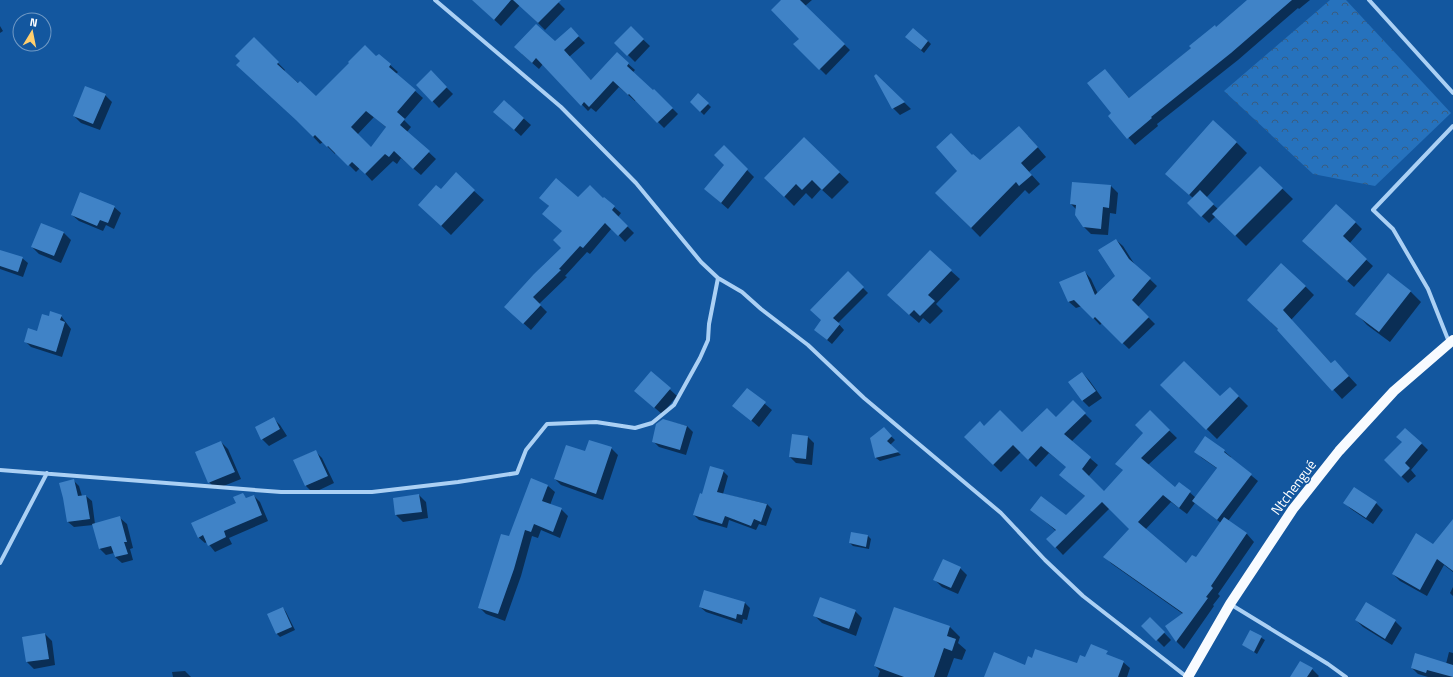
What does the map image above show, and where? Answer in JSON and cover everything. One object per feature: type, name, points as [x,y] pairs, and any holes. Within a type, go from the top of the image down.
[{"type":"main road","name":"Ntchengué","points":[[1188,677],[1230,604],[1293,509],[1339,451],[1394,391],[1451,341]]},
{"type":"street","points":[[435,0],[561,107],[636,183],[701,262],[718,278],[742,292],[761,309],[808,345],[864,398],[1002,513],[1045,560],[1083,596],[1188,677]]},
{"type":"street","points":[[1369,0],[1453,93]]},
{"type":"street","points":[[1451,341],[1424,282],[1393,229],[1373,210],[1453,126]]},
{"type":"street","points":[[0,470],[289,492],[372,492],[458,482],[517,473],[526,450],[547,424],[596,422],[635,428],[652,423],[674,406],[691,376],[708,340],[709,324],[718,278]]},
{"type":"street","points":[[0,562],[46,473]]},
{"type":"street","points":[[1230,604],[1328,664],[1346,677]]},
{"type":"green space","points":[[1330,0],[1346,0],[1451,113],[1375,186],[1313,174],[1224,91]]},
{"type":"building","points":[[472,0],[511,0],[494,20]]},
{"type":"building","points":[[513,0],[561,0],[538,23]]},
{"type":"building","points":[[781,0],[800,0],[845,44],[819,70],[793,44],[799,39],[771,10]]},
{"type":"building","points":[[1247,0],[1292,0],[1231,53],[1151,117],[1152,118],[1127,139],[1108,116],[1111,113],[1087,83],[1105,69],[1129,98],[1191,48],[1189,46],[1215,25],[1216,27]]},
{"type":"building","points":[[536,24],[555,41],[571,27],[579,36],[564,50],[591,80],[617,52],[629,63],[627,66],[653,90],[654,89],[673,108],[657,123],[629,94],[628,95],[613,81],[589,107],[584,102],[581,106],[536,58],[532,63],[514,47]]},
{"type":"building","points":[[631,26],[644,39],[627,56],[614,43]]},
{"type":"building","points":[[913,28],[928,41],[921,50],[905,37]]},
{"type":"building","points":[[254,37],[279,62],[277,64],[298,83],[300,81],[316,96],[365,45],[376,56],[379,54],[391,64],[389,67],[416,90],[397,112],[405,119],[400,125],[430,151],[413,169],[394,151],[389,157],[385,154],[365,174],[352,162],[348,166],[315,135],[313,137],[236,65],[240,61],[235,56]],"holes":[[[366,111],[386,127],[371,147],[351,127]]]},
{"type":"building","points":[[431,70],[447,87],[432,102],[416,85]]},
{"type":"building","points":[[876,74],[905,102],[892,109],[874,76]]},
{"type":"building","points":[[85,86],[106,94],[93,124],[73,116]]},
{"type":"building","points":[[698,93],[709,103],[700,112],[690,102]]},
{"type":"building","points":[[504,100],[524,118],[514,130],[493,112]]},
{"type":"building","points":[[1213,120],[1237,142],[1189,195],[1165,174]]},
{"type":"building","points":[[1019,126],[1038,147],[1021,163],[1032,175],[1019,186],[1016,182],[971,228],[935,193],[957,171],[936,147],[951,133],[972,155],[973,154],[980,160]]},
{"type":"building","points":[[804,137],[840,172],[822,190],[812,180],[802,190],[796,184],[784,197],[764,178]]},
{"type":"building","points":[[724,145],[748,169],[721,203],[704,189],[724,165],[714,155]]},
{"type":"building","points":[[1260,166],[1283,188],[1235,236],[1212,214]]},
{"type":"building","points":[[456,172],[475,190],[441,226],[418,205],[436,185],[441,189]]},
{"type":"building","points":[[556,178],[578,197],[590,185],[603,198],[604,197],[615,206],[612,210],[628,226],[618,236],[605,223],[583,248],[580,246],[559,269],[561,270],[533,297],[541,305],[523,324],[504,307],[534,274],[561,248],[553,240],[562,231],[542,214],[549,206],[539,198]]},
{"type":"building","points":[[1072,182],[1111,185],[1109,208],[1103,207],[1101,229],[1083,227],[1075,215],[1076,205],[1070,204]]},
{"type":"building","points":[[1200,190],[1214,204],[1201,217],[1187,203]]},
{"type":"building","points":[[80,192],[115,206],[108,223],[100,220],[97,226],[71,215]]},
{"type":"building","points":[[1336,204],[1356,222],[1343,236],[1367,259],[1347,281],[1302,241]]},
{"type":"building","points":[[41,223],[64,232],[54,256],[31,247]]},
{"type":"building","points":[[1116,239],[1129,259],[1151,278],[1132,300],[1149,317],[1122,344],[1095,317],[1093,319],[1074,300],[1068,302],[1059,282],[1085,271],[1095,295],[1115,276],[1098,250]]},
{"type":"building","points":[[0,250],[23,257],[18,272],[0,266]]},
{"type":"building","points":[[930,250],[952,270],[928,295],[935,301],[920,316],[914,310],[909,315],[887,295]]},
{"type":"building","points":[[1281,263],[1306,286],[1283,310],[1331,363],[1335,360],[1349,376],[1332,391],[1277,330],[1278,329],[1247,300]]},
{"type":"building","points":[[848,271],[864,287],[833,318],[840,324],[827,340],[814,330],[821,320],[810,310]]},
{"type":"building","points":[[1388,273],[1411,291],[1379,332],[1355,314]]},
{"type":"building","points":[[50,311],[62,315],[60,320],[65,322],[56,352],[24,342],[28,328],[37,331],[42,314],[49,316]]},
{"type":"building","points":[[1184,361],[1220,396],[1230,387],[1239,396],[1206,430],[1160,385]]},
{"type":"building","points":[[651,371],[671,388],[654,408],[634,391]]},
{"type":"building","points":[[1082,372],[1096,391],[1082,401],[1068,382]]},
{"type":"building","points":[[747,388],[766,402],[751,421],[732,406]]},
{"type":"building","points":[[1073,400],[1086,413],[1064,434],[1091,457],[1082,469],[1104,491],[1123,470],[1115,464],[1143,433],[1135,425],[1150,410],[1170,430],[1141,458],[1175,487],[1179,482],[1191,491],[1179,508],[1163,495],[1138,522],[1186,563],[1192,555],[1196,557],[1224,517],[1247,533],[1211,586],[1213,588],[1206,597],[1208,598],[1176,642],[1165,626],[1183,613],[1103,557],[1129,529],[1102,502],[1055,548],[1046,539],[1056,530],[1030,510],[1041,496],[1066,515],[1085,496],[1059,475],[1066,467],[1041,446],[1028,460],[1013,445],[993,465],[964,437],[980,421],[984,426],[1000,410],[1022,432],[1047,408],[1056,417]]},
{"type":"building","points":[[274,417],[280,429],[261,440],[255,427]]},
{"type":"building","points":[[663,419],[687,426],[680,450],[652,442],[656,424]]},
{"type":"building","points":[[884,427],[892,436],[887,441],[899,452],[875,458],[870,438]]},
{"type":"building","points":[[1405,428],[1422,443],[1405,463],[1410,468],[1401,477],[1384,460],[1402,442],[1396,437]]},
{"type":"building","points":[[792,434],[808,436],[806,459],[789,457]]},
{"type":"building","points":[[1205,436],[1225,450],[1224,452],[1252,474],[1217,520],[1192,501],[1217,468],[1194,452]]},
{"type":"building","points":[[589,440],[612,447],[596,494],[554,479],[566,445],[585,451]]},
{"type":"building","points":[[221,441],[235,472],[208,483],[195,452]]},
{"type":"building","points":[[316,450],[328,476],[305,486],[293,460]]},
{"type":"building","points":[[710,466],[724,470],[717,492],[767,504],[761,522],[754,519],[751,526],[725,516],[722,524],[693,515],[700,493],[702,494]]},
{"type":"building","points":[[531,478],[548,485],[542,501],[562,508],[553,532],[534,524],[531,532],[525,530],[514,569],[498,614],[478,608],[501,534],[509,536]]},
{"type":"building","points":[[74,479],[78,496],[86,495],[90,519],[67,522],[59,483]]},
{"type":"building","points":[[1354,487],[1377,502],[1366,518],[1343,503]]},
{"type":"building","points":[[243,493],[246,498],[254,495],[262,515],[224,531],[226,537],[208,546],[203,535],[198,538],[191,523],[236,503],[233,497]]},
{"type":"building","points":[[419,494],[422,512],[395,515],[393,498]]},
{"type":"building","points":[[120,516],[127,542],[124,542],[128,554],[115,557],[111,546],[99,549],[92,524]]},
{"type":"building","points":[[1453,519],[1453,571],[1437,559],[1420,590],[1392,574],[1416,533],[1433,544]]},
{"type":"building","points":[[851,532],[868,535],[866,547],[849,543]]},
{"type":"building","points":[[943,559],[961,567],[951,588],[933,580]]},
{"type":"building","points":[[704,590],[745,602],[742,615],[737,614],[736,619],[699,607]]},
{"type":"building","points":[[820,597],[856,610],[849,629],[813,616]]},
{"type":"building","points":[[1366,602],[1396,620],[1385,639],[1355,620]]},
{"type":"building","points":[[283,607],[292,627],[276,634],[267,614]]},
{"type":"building","points":[[894,607],[950,626],[947,636],[956,639],[952,651],[944,648],[934,677],[904,677],[874,666]]},
{"type":"building","points":[[1150,617],[1165,632],[1156,641],[1141,626]]},
{"type":"building","points":[[1250,630],[1262,636],[1254,652],[1242,645]]},
{"type":"building","points":[[45,633],[49,659],[26,662],[22,637]]},
{"type":"building","points":[[1091,644],[1108,651],[1106,654],[1124,661],[1118,677],[984,677],[994,652],[1025,665],[1028,656],[1032,658],[1035,649],[1077,663],[1080,655],[1085,657]]},
{"type":"building","points":[[1415,653],[1453,665],[1453,677],[1427,670],[1426,673],[1411,668]]},
{"type":"building","points":[[1300,661],[1313,668],[1307,677],[1290,677]]}]
